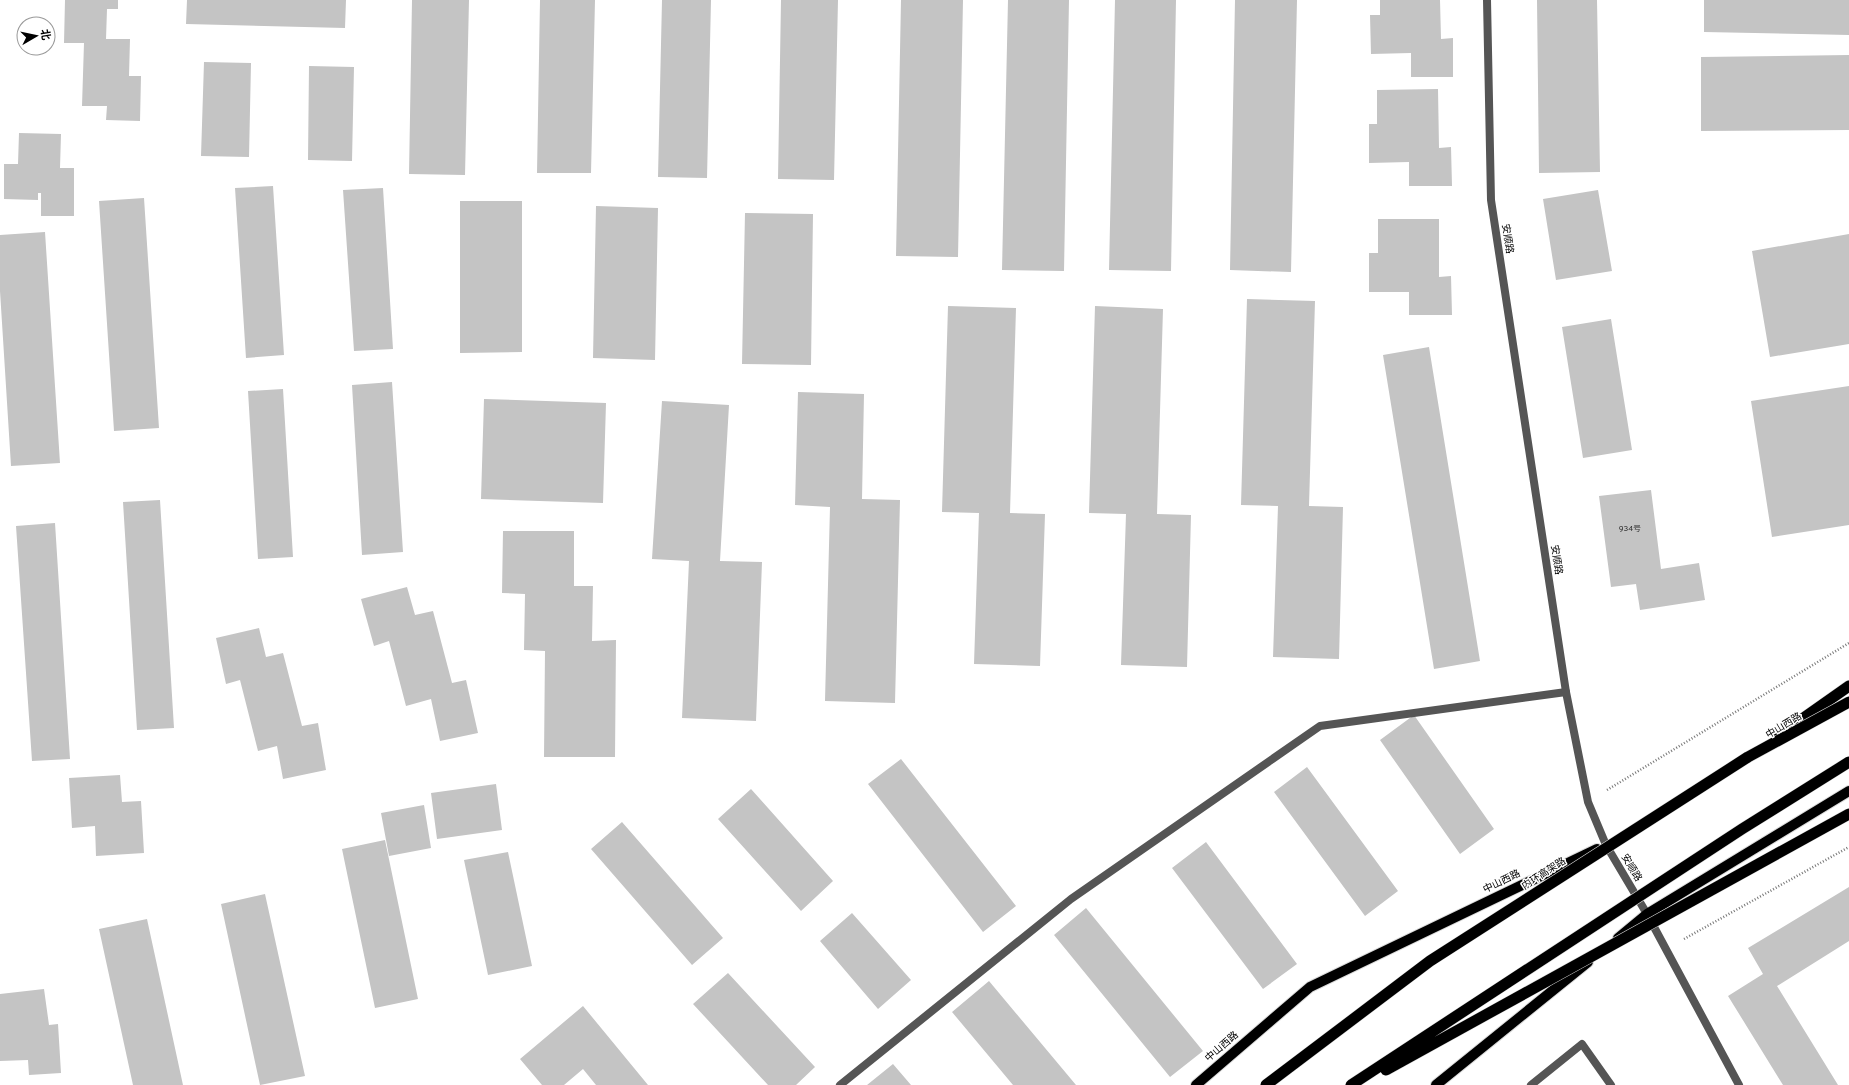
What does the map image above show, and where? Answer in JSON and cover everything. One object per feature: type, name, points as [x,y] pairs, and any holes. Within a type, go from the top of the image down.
[{"type":"highway","points":[[1748,757],[1849,686]]},
{"type":"highway","name":"内环高架路","points":[[1266,1085],[1430,961],[1748,757],[1849,702]]},
{"type":"highway","points":[[1351,1085],[1742,829],[1849,762]]},
{"type":"highway","points":[[1359,1085],[1849,814]]},
{"type":"main road","name":"中山西路","points":[[1196,1085],[1310,987],[1606,845],[1849,702]]},
{"type":"main road","points":[[1436,1085],[1647,914],[1849,791]]},
{"type":"street","name":"安顺路","points":[[1487,0],[1491,200],[1566,692],[1588,802],[1606,845],[1647,914],[1739,1085]]},
{"type":"street","points":[[840,1085],[1071,899],[1320,726],[1566,692]]},
{"type":"street","points":[[1531,1085],[1582,1044],[1611,1085]]},
{"type":"path","points":[[1588,802],[1849,643]]},
{"type":"path","points":[[1666,949],[1849,847]]},
{"type":"building","points":[[65,0],[118,0],[118,9],[107,9],[106,39],[130,39],[129,76],[141,76],[140,121],[106,120],[107,106],[82,106],[84,43],[64,43]]},
{"type":"building","points":[[187,0],[346,0],[345,28],[186,24]]},
{"type":"building","points":[[412,0],[469,0],[465,175],[409,174]]},
{"type":"building","points":[[540,0],[595,0],[591,173],[537,173]]},
{"type":"building","points":[[662,0],[711,0],[707,178],[658,177]]},
{"type":"building","points":[[781,0],[838,0],[834,180],[778,179]]},
{"type":"building","points":[[901,0],[963,0],[958,257],[896,256]]},
{"type":"building","points":[[1008,0],[1069,0],[1064,271],[1002,270]]},
{"type":"building","points":[[1115,0],[1176,0],[1171,271],[1109,270]]},
{"type":"building","points":[[1235,0],[1297,0],[1291,272],[1230,270]]},
{"type":"building","points":[[1380,0],[1440,0],[1441,39],[1453,38],[1453,77],[1411,77],[1411,53],[1371,54],[1370,15],[1380,15]]},
{"type":"building","points":[[1537,0],[1597,0],[1600,172],[1539,173]]},
{"type":"building","points":[[1704,0],[1849,0],[1849,35],[1704,32]]},
{"type":"building","points":[[1849,55],[1849,130],[1701,131],[1701,57]]},
{"type":"building","points":[[204,62],[251,63],[249,157],[201,156]]},
{"type":"building","points":[[309,66],[354,67],[352,161],[308,160]]},
{"type":"building","points":[[1438,89],[1439,148],[1451,147],[1452,186],[1409,186],[1409,162],[1369,163],[1369,124],[1377,124],[1377,90]]},
{"type":"building","points":[[19,133],[61,134],[60,168],[74,168],[74,216],[41,216],[41,193],[38,193],[38,200],[4,199],[4,164],[18,164]]},
{"type":"building","points":[[273,186],[284,355],[246,358],[235,188]]},
{"type":"building","points":[[383,188],[393,349],[354,351],[343,190]]},
{"type":"building","points":[[1598,190],[1612,271],[1556,280],[1543,199]]},
{"type":"building","points":[[144,198],[159,428],[114,431],[99,201]]},
{"type":"building","points":[[460,201],[522,201],[522,352],[460,353]]},
{"type":"building","points":[[596,206],[658,208],[655,360],[593,358]]},
{"type":"building","points":[[745,213],[813,214],[811,365],[742,364]]},
{"type":"building","points":[[1378,219],[1439,219],[1439,277],[1451,276],[1452,315],[1409,315],[1409,292],[1369,292],[1369,253],[1378,253]]},
{"type":"building","points":[[45,232],[60,463],[11,466],[0,291],[0,235]]},
{"type":"building","points":[[1849,234],[1849,344],[1770,357],[1752,251]]},
{"type":"building","points":[[1247,299],[1315,301],[1309,506],[1343,507],[1339,659],[1273,657],[1278,506],[1241,505]]},
{"type":"building","points":[[948,306],[1016,308],[1010,513],[1045,514],[1040,666],[974,664],[979,513],[942,512]]},
{"type":"building","points":[[1095,306],[1163,309],[1157,514],[1191,515],[1187,667],[1121,665],[1126,514],[1089,513]]},
{"type":"building","points":[[1611,319],[1632,450],[1583,458],[1562,327]]},
{"type":"building","points":[[1429,347],[1480,661],[1434,669],[1383,355]]},
{"type":"building","points":[[392,382],[403,552],[362,555],[352,385]]},
{"type":"building","points":[[1849,386],[1849,525],[1772,537],[1751,401]]},
{"type":"building","points":[[283,389],[293,557],[258,559],[248,391]]},
{"type":"building","points":[[798,392],[864,394],[862,499],[900,500],[895,703],[825,701],[830,507],[795,505]]},
{"type":"building","points":[[484,399],[606,403],[603,503],[481,499]]},
{"type":"building","points":[[662,401],[729,405],[720,561],[762,562],[756,721],[682,718],[689,561],[652,559]]},
{"type":"building","points":[[1651,490],[1661,569],[1699,563],[1705,600],[1640,610],[1636,584],[1611,587],[1599,496]]},
{"type":"building","points":[[160,500],[174,728],[137,730],[123,502]]},
{"type":"building","points":[[55,523],[70,759],[32,761],[16,526]]},
{"type":"building","points":[[503,531],[574,531],[574,586],[593,586],[592,641],[616,640],[615,757],[544,757],[545,651],[524,650],[525,594],[502,593]]},
{"type":"building","points":[[407,587],[415,615],[433,611],[452,683],[466,680],[478,733],[440,741],[431,699],[406,706],[389,641],[374,646],[361,599]]},
{"type":"building","points":[[259,628],[266,657],[283,653],[302,726],[318,723],[326,770],[283,779],[277,746],[258,751],[240,680],[226,684],[216,638]]},
{"type":"building","points":[[1414,715],[1494,829],[1460,854],[1380,740]]},
{"type":"building","points":[[901,759],[1016,906],[983,932],[868,784]]},
{"type":"building","points":[[1307,767],[1398,891],[1365,916],[1274,792]]},
{"type":"building","points":[[120,775],[122,802],[141,801],[144,853],[96,856],[95,826],[72,828],[69,778]]},
{"type":"building","points":[[496,784],[502,830],[437,839],[431,793]]},
{"type":"building","points":[[751,789],[833,881],[801,911],[718,819]]},
{"type":"building","points":[[424,805],[431,848],[389,856],[381,813]]},
{"type":"building","points":[[622,822],[723,938],[692,965],[591,849]]},
{"type":"building","points":[[385,840],[418,999],[375,1008],[342,849]]},
{"type":"building","points":[[1206,842],[1297,964],[1263,989],[1172,868]]},
{"type":"building","points":[[508,852],[532,966],[488,975],[464,860]]},
{"type":"building","points":[[1849,887],[1849,941],[1777,986],[1838,1085],[1783,1085],[1728,996],[1763,974],[1748,948]]},
{"type":"building","points":[[265,894],[305,1076],[260,1085],[221,904]]},
{"type":"building","points":[[1086,908],[1203,1051],[1170,1077],[1054,935]]},
{"type":"building","points":[[852,913],[911,980],[878,1009],[820,941]]},
{"type":"building","points":[[147,919],[183,1085],[133,1085],[99,929]]},
{"type":"building","points":[[728,973],[815,1067],[796,1085],[768,1085],[693,1004]]},
{"type":"building","points":[[989,981],[1076,1085],[1013,1085],[952,1012]]},
{"type":"building","points":[[44,989],[49,1025],[58,1024],[61,1073],[29,1075],[28,1060],[0,1061],[0,994]]},
{"type":"building","points":[[583,1006],[648,1085],[596,1085],[583,1069],[564,1085],[542,1085],[520,1059]]},
{"type":"building","points":[[893,1064],[911,1085],[867,1085]]}]
